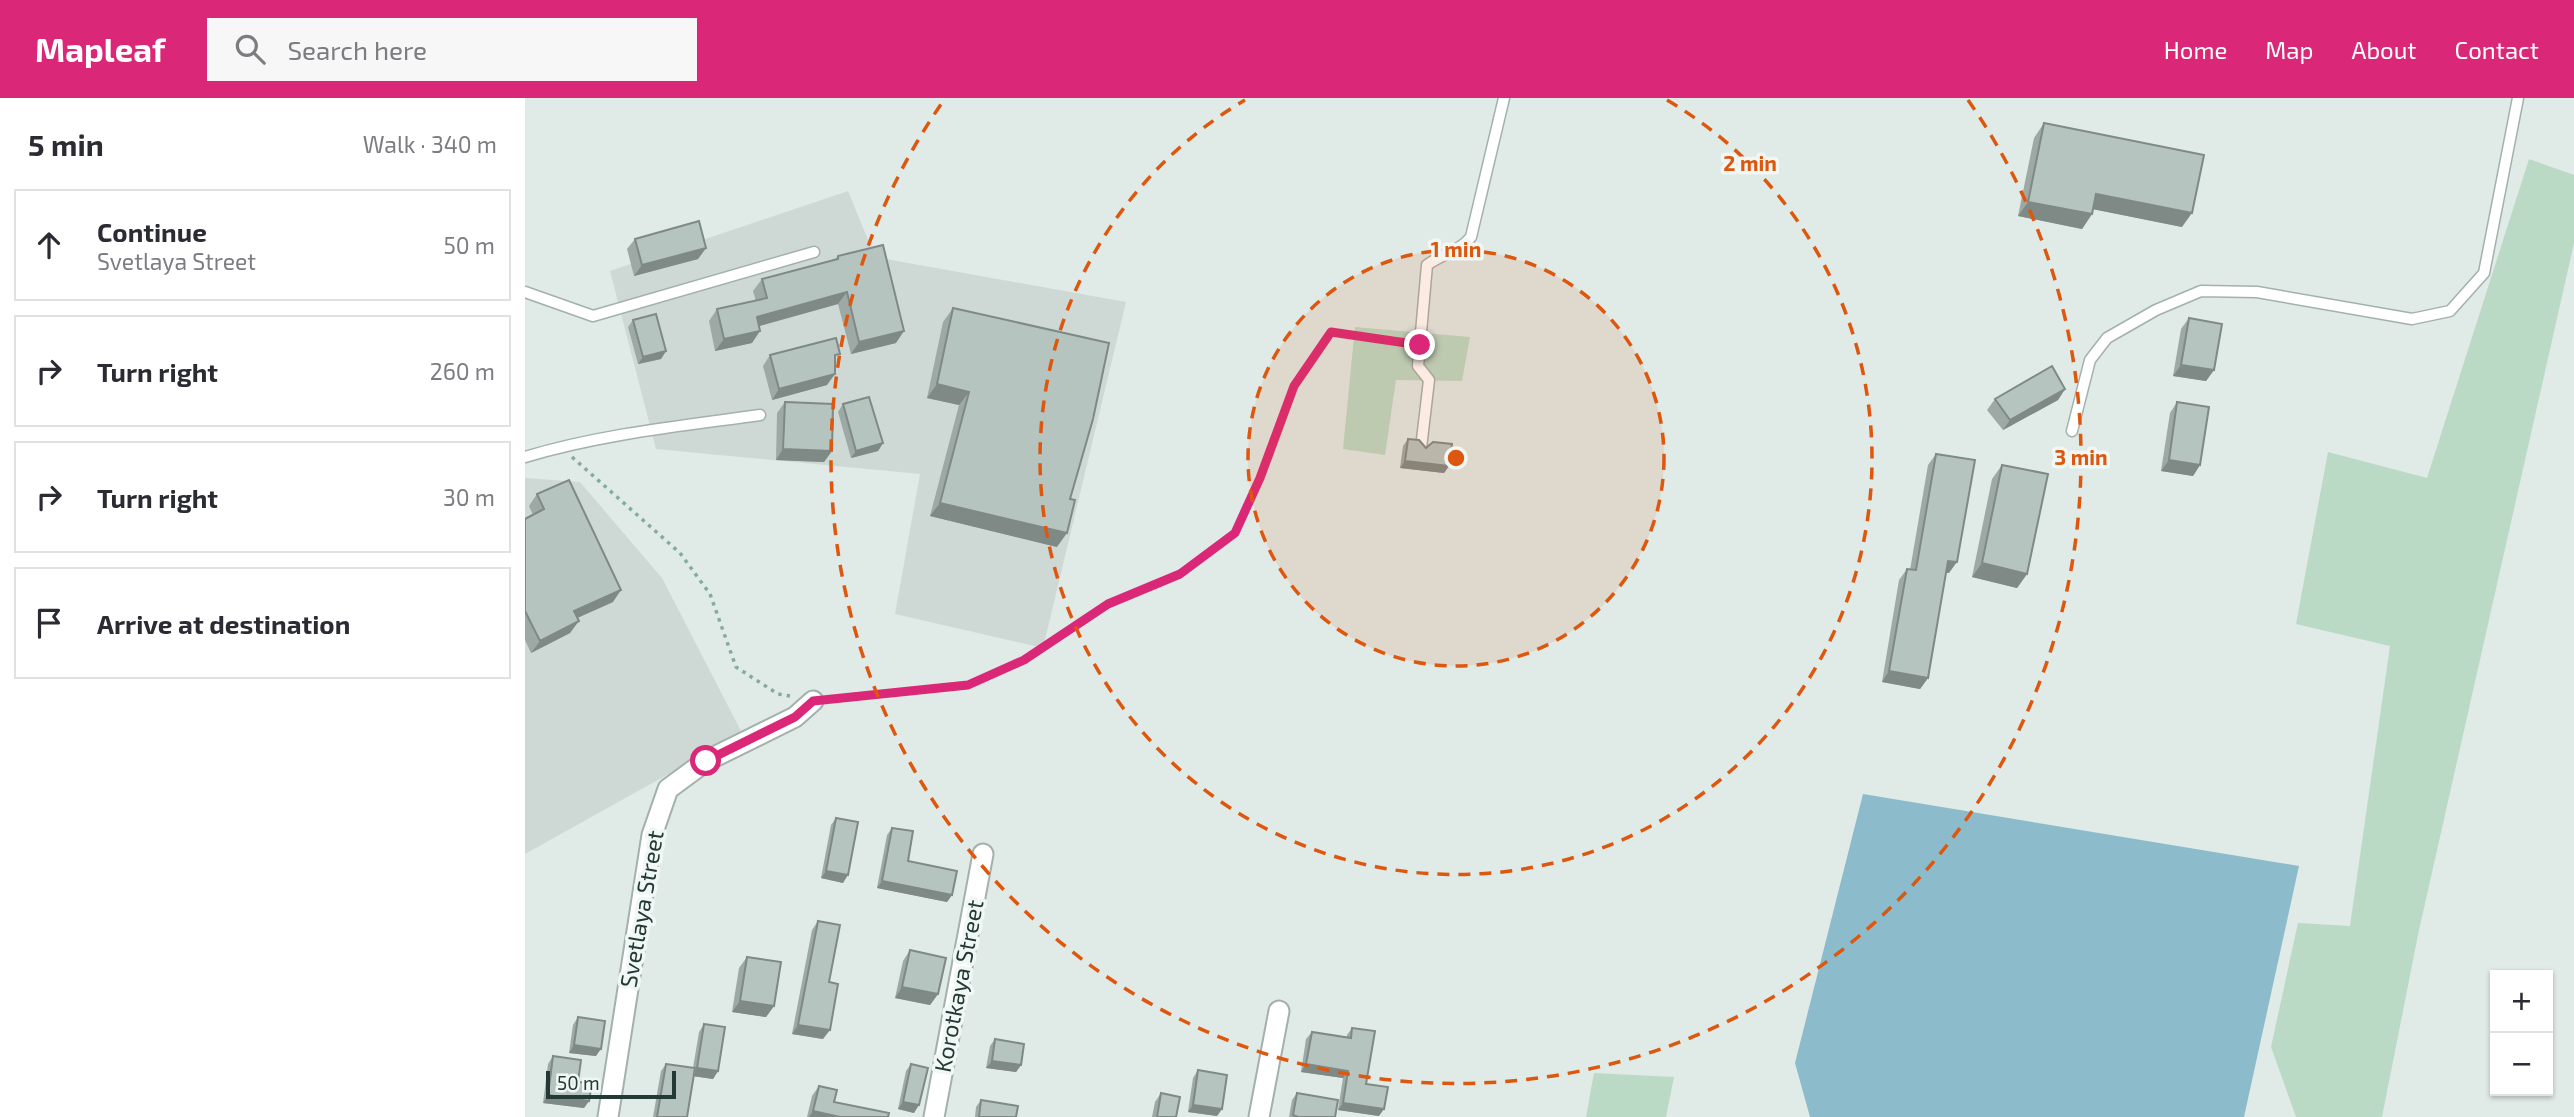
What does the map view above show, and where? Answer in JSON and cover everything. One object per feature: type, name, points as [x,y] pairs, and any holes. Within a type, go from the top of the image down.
[{"type":"street","name":"Svetlaya Street","points":[[608,1117],[652,835],[668,789],[706,761],[795,717],[813,701]]},
{"type":"street","name":"Korotkaya Street","points":[[934,1117],[983,855]]},
{"type":"street","points":[[1259,1117],[1279,1011]]},
{"type":"lane","points":[[1421,449],[1429,380],[1418,366],[1427,265],[1443,253],[1463,248],[1471,237],[1504,98]]},
{"type":"lane","points":[[2072,431],[2090,360],[2107,338],[2156,310],[2201,291],[2257,292],[2412,319],[2450,311],[2484,274],[2518,98]]},
{"type":"lane","points":[[525,292],[593,316],[814,252]]},
{"type":"lane","points":[[525,457],[560,447],[760,415]]},
{"type":"path","points":[[560,447],[680,553],[710,594],[736,667],[778,694],[813,701],[968,685],[1024,660],[1108,604],[1180,574],[1235,533],[1260,478],[1294,386],[1331,332],[1420,345]]},
{"type":"shaded area","points":[[848,191],[875,257],[1126,302],[1043,648],[895,614],[920,474],[656,449],[610,271]]},
{"type":"shaded area","points":[[525,478],[580,482],[662,578],[742,733],[525,854]]},
{"type":"green space","points":[[2529,159],[2574,175],[2574,243],[2419,930],[2382,1117],[2296,1117],[2271,1047],[2298,923],[2350,926],[2390,646],[2296,624],[2328,452],[2427,478]]},
{"type":"green space","points":[[1355,327],[1470,337],[1462,381],[1396,380],[1385,455],[1343,449]]},
{"type":"green space","points":[[1594,1073],[1674,1077],[1666,1117],[1586,1117]]},
{"type":"water","points":[[1863,794],[2299,866],[2244,1117],[1810,1117],[1795,1063]]},
{"type":"building","points":[[2044,123],[2204,155],[2192,213],[2096,194],[2092,214],[2028,202]]},
{"type":"building","points":[[699,221],[706,248],[642,265],[635,239]]},
{"type":"building","points":[[883,245],[904,331],[859,342],[847,292],[757,317],[760,331],[724,339],[717,309],[767,298],[762,279]]},
{"type":"building","points":[[953,308],[1109,343],[1093,419],[1070,499],[1075,500],[1067,533],[940,503],[969,392],[937,384]]},
{"type":"building","points":[[656,314],[666,351],[643,357],[633,320]]},
{"type":"building","points":[[2189,318],[2222,324],[2214,370],[2181,365]]},
{"type":"building","points":[[836,338],[840,354],[835,355],[835,374],[779,389],[770,355]]},
{"type":"building","points":[[2052,366],[2065,389],[2010,420],[1995,399]]},
{"type":"building","points":[[869,397],[883,443],[856,451],[843,404]]},
{"type":"building","points":[[785,402],[833,404],[832,451],[783,449]]},
{"type":"building","points":[[2177,402],[2209,407],[2200,465],[2169,460]]},
{"type":"building","points":[[1408,439],[1419,440],[1426,448],[1433,442],[1452,444],[1449,466],[1405,461]]},
{"type":"building","points":[[1936,454],[1975,460],[1957,562],[1948,561],[1928,678],[1889,671],[1907,569],[1916,570]]},
{"type":"building","points":[[2002,465],[2048,474],[2027,574],[1982,563]]},
{"type":"building","points":[[569,480],[621,590],[574,611],[579,621],[540,641],[525,611],[525,519],[544,509],[537,494]]},
{"type":"building","points":[[836,818],[858,822],[848,875],[826,871]]},
{"type":"building","points":[[892,828],[913,831],[908,861],[957,871],[952,895],[882,881]]},
{"type":"building","points":[[818,921],[840,925],[829,982],[838,984],[830,1030],[798,1025]]},
{"type":"building","points":[[910,950],[946,958],[938,994],[902,987]]},
{"type":"building","points":[[747,957],[781,962],[774,1006],[740,1001]]},
{"type":"building","points":[[578,1017],[605,1021],[601,1049],[574,1045]]},
{"type":"building","points":[[704,1024],[725,1027],[718,1071],[697,1068]]},
{"type":"building","points":[[1352,1028],[1375,1031],[1366,1084],[1388,1087],[1384,1109],[1343,1103],[1348,1071],[1306,1064],[1312,1032],[1351,1038]]},
{"type":"building","points":[[995,1039],[1024,1044],[1021,1065],[992,1061]]},
{"type":"building","points":[[553,1056],[581,1060],[578,1082],[592,1083],[589,1101],[548,1095]]},
{"type":"building","points":[[666,1064],[695,1068],[687,1117],[657,1117]]},
{"type":"building","points":[[911,1064],[928,1068],[919,1105],[903,1102]]},
{"type":"building","points":[[1198,1070],[1227,1075],[1222,1109],[1193,1105]]},
{"type":"building","points":[[819,1086],[837,1090],[834,1102],[889,1113],[888,1117],[840,1117],[813,1111]]},
{"type":"building","points":[[1161,1093],[1180,1097],[1176,1117],[1157,1117]]},
{"type":"building","points":[[1297,1093],[1338,1100],[1335,1117],[1293,1115]]},
{"type":"building","points":[[981,1100],[1018,1106],[1016,1117],[979,1117]]},
{"type":"route","points":[[706,761],[795,717],[813,701],[968,685],[1024,660],[1108,604],[1180,574],[1235,533],[1260,478],[1294,386],[1331,332],[1420,345]]}]
